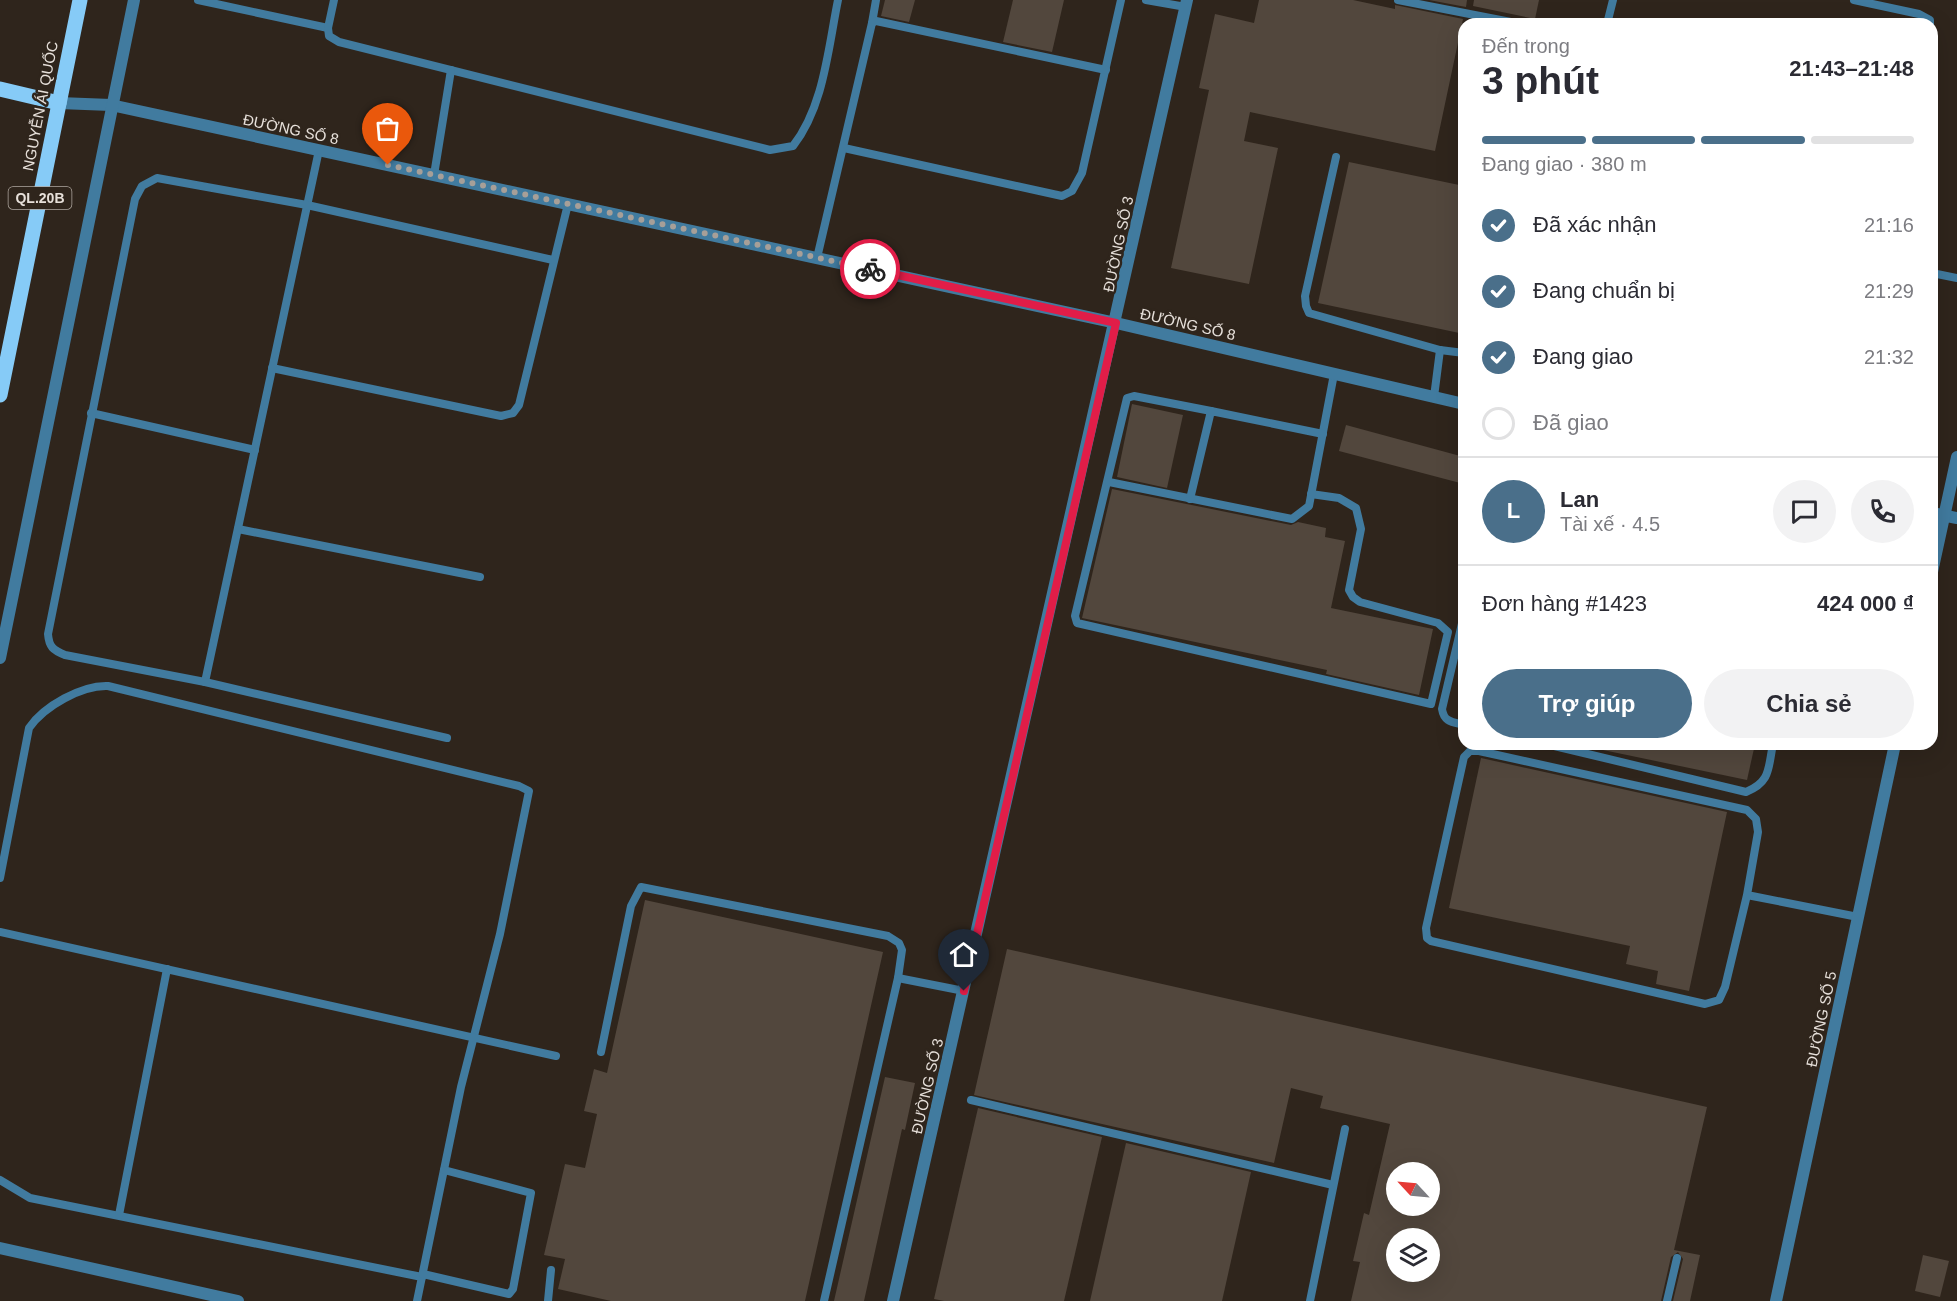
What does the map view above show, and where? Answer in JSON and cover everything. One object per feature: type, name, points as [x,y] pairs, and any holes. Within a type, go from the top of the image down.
[{"type":"main road","name":"NGUYỄN ÁI QUỐC","points":[[0,395],[80,0]]},
{"type":"main road","points":[[0,89],[59,103]]},
{"type":"street","points":[[0,658],[134,0]]},
{"type":"street","name":"ĐƯỜNG SỐ 3","points":[[893,1301],[1187,3]]},
{"type":"street","name":"ĐƯỜNG SỐ 8","points":[[59,103],[111,105],[1116,323],[1458,403]]},
{"type":"street","points":[[1957,457],[1938,514],[1957,518]]},
{"type":"street","name":"ĐƯỜNG SỐ 5","points":[[1776,1301],[1894,750]]},
{"type":"street","points":[[0,1248],[238,1301]]},
{"type":"lane","points":[[198,0],[328,28]]},
{"type":"lane","points":[[334,0],[328,28],[329,36],[339,42],[770,150],[793,146],[805,130],[819,95],[838,0]]},
{"type":"lane","points":[[817,258],[876,0]]},
{"type":"lane","points":[[844,148],[1062,196],[1072,191],[1082,173],[1107,70],[1120,0]]},
{"type":"lane","points":[[1146,0],[1187,3]]},
{"type":"lane","points":[[1398,0],[1490,18]]},
{"type":"lane","points":[[1608,18],[1613,0]]},
{"type":"lane","points":[[1854,0],[1919,14],[1926,18]]},
{"type":"lane","points":[[872,23],[876,21],[1107,70]]},
{"type":"lane","points":[[434,175],[452,70]]},
{"type":"lane","points":[[205,682],[319,150]]},
{"type":"lane","points":[[1336,157],[1305,296],[1305,306],[1309,313],[1440,350],[1458,352]]},
{"type":"lane","points":[[447,738],[205,682],[64,656],[48,644],[48,634],[135,200],[142,186],[157,178],[307,205],[553,260]]},
{"type":"lane","points":[[272,368],[501,416],[513,413],[519,405],[568,204]]},
{"type":"lane","points":[[1938,274],[1957,278]]},
{"type":"lane","points":[[1434,397],[1440,350]]},
{"type":"lane","points":[[1109,482],[1292,519],[1309,506],[1334,374]]},
{"type":"lane","points":[[1311,494],[1339,498],[1356,508],[1361,529],[1349,590],[1353,597],[1360,602],[1438,623],[1448,632],[1431,704],[1077,623],[1075,616],[1109,482],[1127,398],[1134,396],[1323,434]]},
{"type":"lane","points":[[1190,499],[1211,411]]},
{"type":"lane","points":[[92,413],[255,450]]},
{"type":"lane","points":[[238,529],[480,577]]},
{"type":"lane","points":[[1458,641],[1442,709],[1448,721],[1458,724]]},
{"type":"lane","points":[[0,878],[29,728],[42,712],[96,686],[108,686],[519,786],[529,791],[500,934],[474,1036],[417,1301]]},
{"type":"lane","points":[[1571,750],[1746,792],[1759,787],[1766,778],[1772,750]]},
{"type":"lane","points":[[1470,751],[1671,791],[1747,810],[1756,819],[1758,832],[1747,895],[1725,987],[1719,1000],[1705,1004],[1431,941],[1427,938],[1426,928],[1461,768],[1464,757],[1470,751]]},
{"type":"lane","points":[[601,1052],[630,906],[641,887],[888,936],[899,943],[902,950],[898,978],[824,1301]]},
{"type":"lane","points":[[1747,895],[1858,916]]},
{"type":"lane","points":[[0,932],[556,1056]]},
{"type":"lane","points":[[119,1215],[167,969]]},
{"type":"lane","points":[[898,978],[964,991]]},
{"type":"lane","points":[[971,1100],[1333,1185]]},
{"type":"lane","points":[[1310,1301],[1345,1129]]},
{"type":"lane","points":[[0,1180],[30,1198],[509,1294],[513,1289],[531,1193],[444,1170]]},
{"type":"lane","points":[[1667,1301],[1677,1258]]},
{"type":"lane","points":[[548,1301],[551,1270]]},
{"type":"building","points":[[885,0],[915,0],[909,22],[881,16]]},
{"type":"building","points":[[1013,0],[1064,0],[1052,52],[1003,42]]},
{"type":"building","points":[[1259,0],[1353,0],[1395,9],[1395,5],[1458,18],[1458,43],[1435,151],[1250,112],[1244,141],[1278,148],[1249,284],[1171,268],[1209,90],[1199,88],[1215,14],[1254,23]]},
{"type":"building","points":[[1429,0],[1467,0],[1466,7]]},
{"type":"building","points":[[1474,0],[1539,0],[1535,18],[1473,6]]},
{"type":"building","points":[[1349,162],[1458,185],[1458,333],[1318,303]]},
{"type":"building","points":[[1132,404],[1183,415],[1167,488],[1117,477]]},
{"type":"building","points":[[1346,425],[1458,455],[1458,482],[1339,451]]},
{"type":"building","points":[[1112,489],[1291,525],[1298,522],[1326,528],[1325,537],[1345,541],[1331,608],[1433,629],[1419,695],[1326,674],[1327,670],[1082,618]]},
{"type":"building","points":[[1603,750],[1754,750],[1747,780]]},
{"type":"building","points":[[1481,758],[1727,812],[1689,991],[1656,984],[1658,971],[1626,964],[1630,946],[1449,908]]},
{"type":"building","points":[[645,900],[883,952],[805,1301],[611,1301],[558,1289],[565,1259],[544,1255],[565,1164],[585,1168],[597,1114],[584,1111],[594,1069],[607,1073]]},
{"type":"building","points":[[1007,949],[1707,1107],[1674,1250],[1700,1255],[1690,1301],[1673,1301],[1683,1259],[1678,1252],[1671,1257],[1661,1301],[1351,1301],[1360,1262],[1353,1261],[1364,1213],[1369,1215],[1390,1124],[1320,1108],[1323,1096],[1291,1088],[1274,1163],[974,1095]]},
{"type":"building","points":[[885,1077],[915,1083],[905,1130],[902,1129],[864,1301],[834,1301]]},
{"type":"building","points":[[978,1108],[1102,1137],[1064,1301],[944,1301],[934,1299]]},
{"type":"building","points":[[1126,1143],[1251,1172],[1222,1301],[1090,1301]]},
{"type":"building","points":[[1923,1255],[1949,1261],[1940,1297],[1915,1291]]},
{"type":"way so far","points":[[388,165],[870,269]]},
{"type":"route","points":[[870,269],[1116,323],[964,991]]}]
